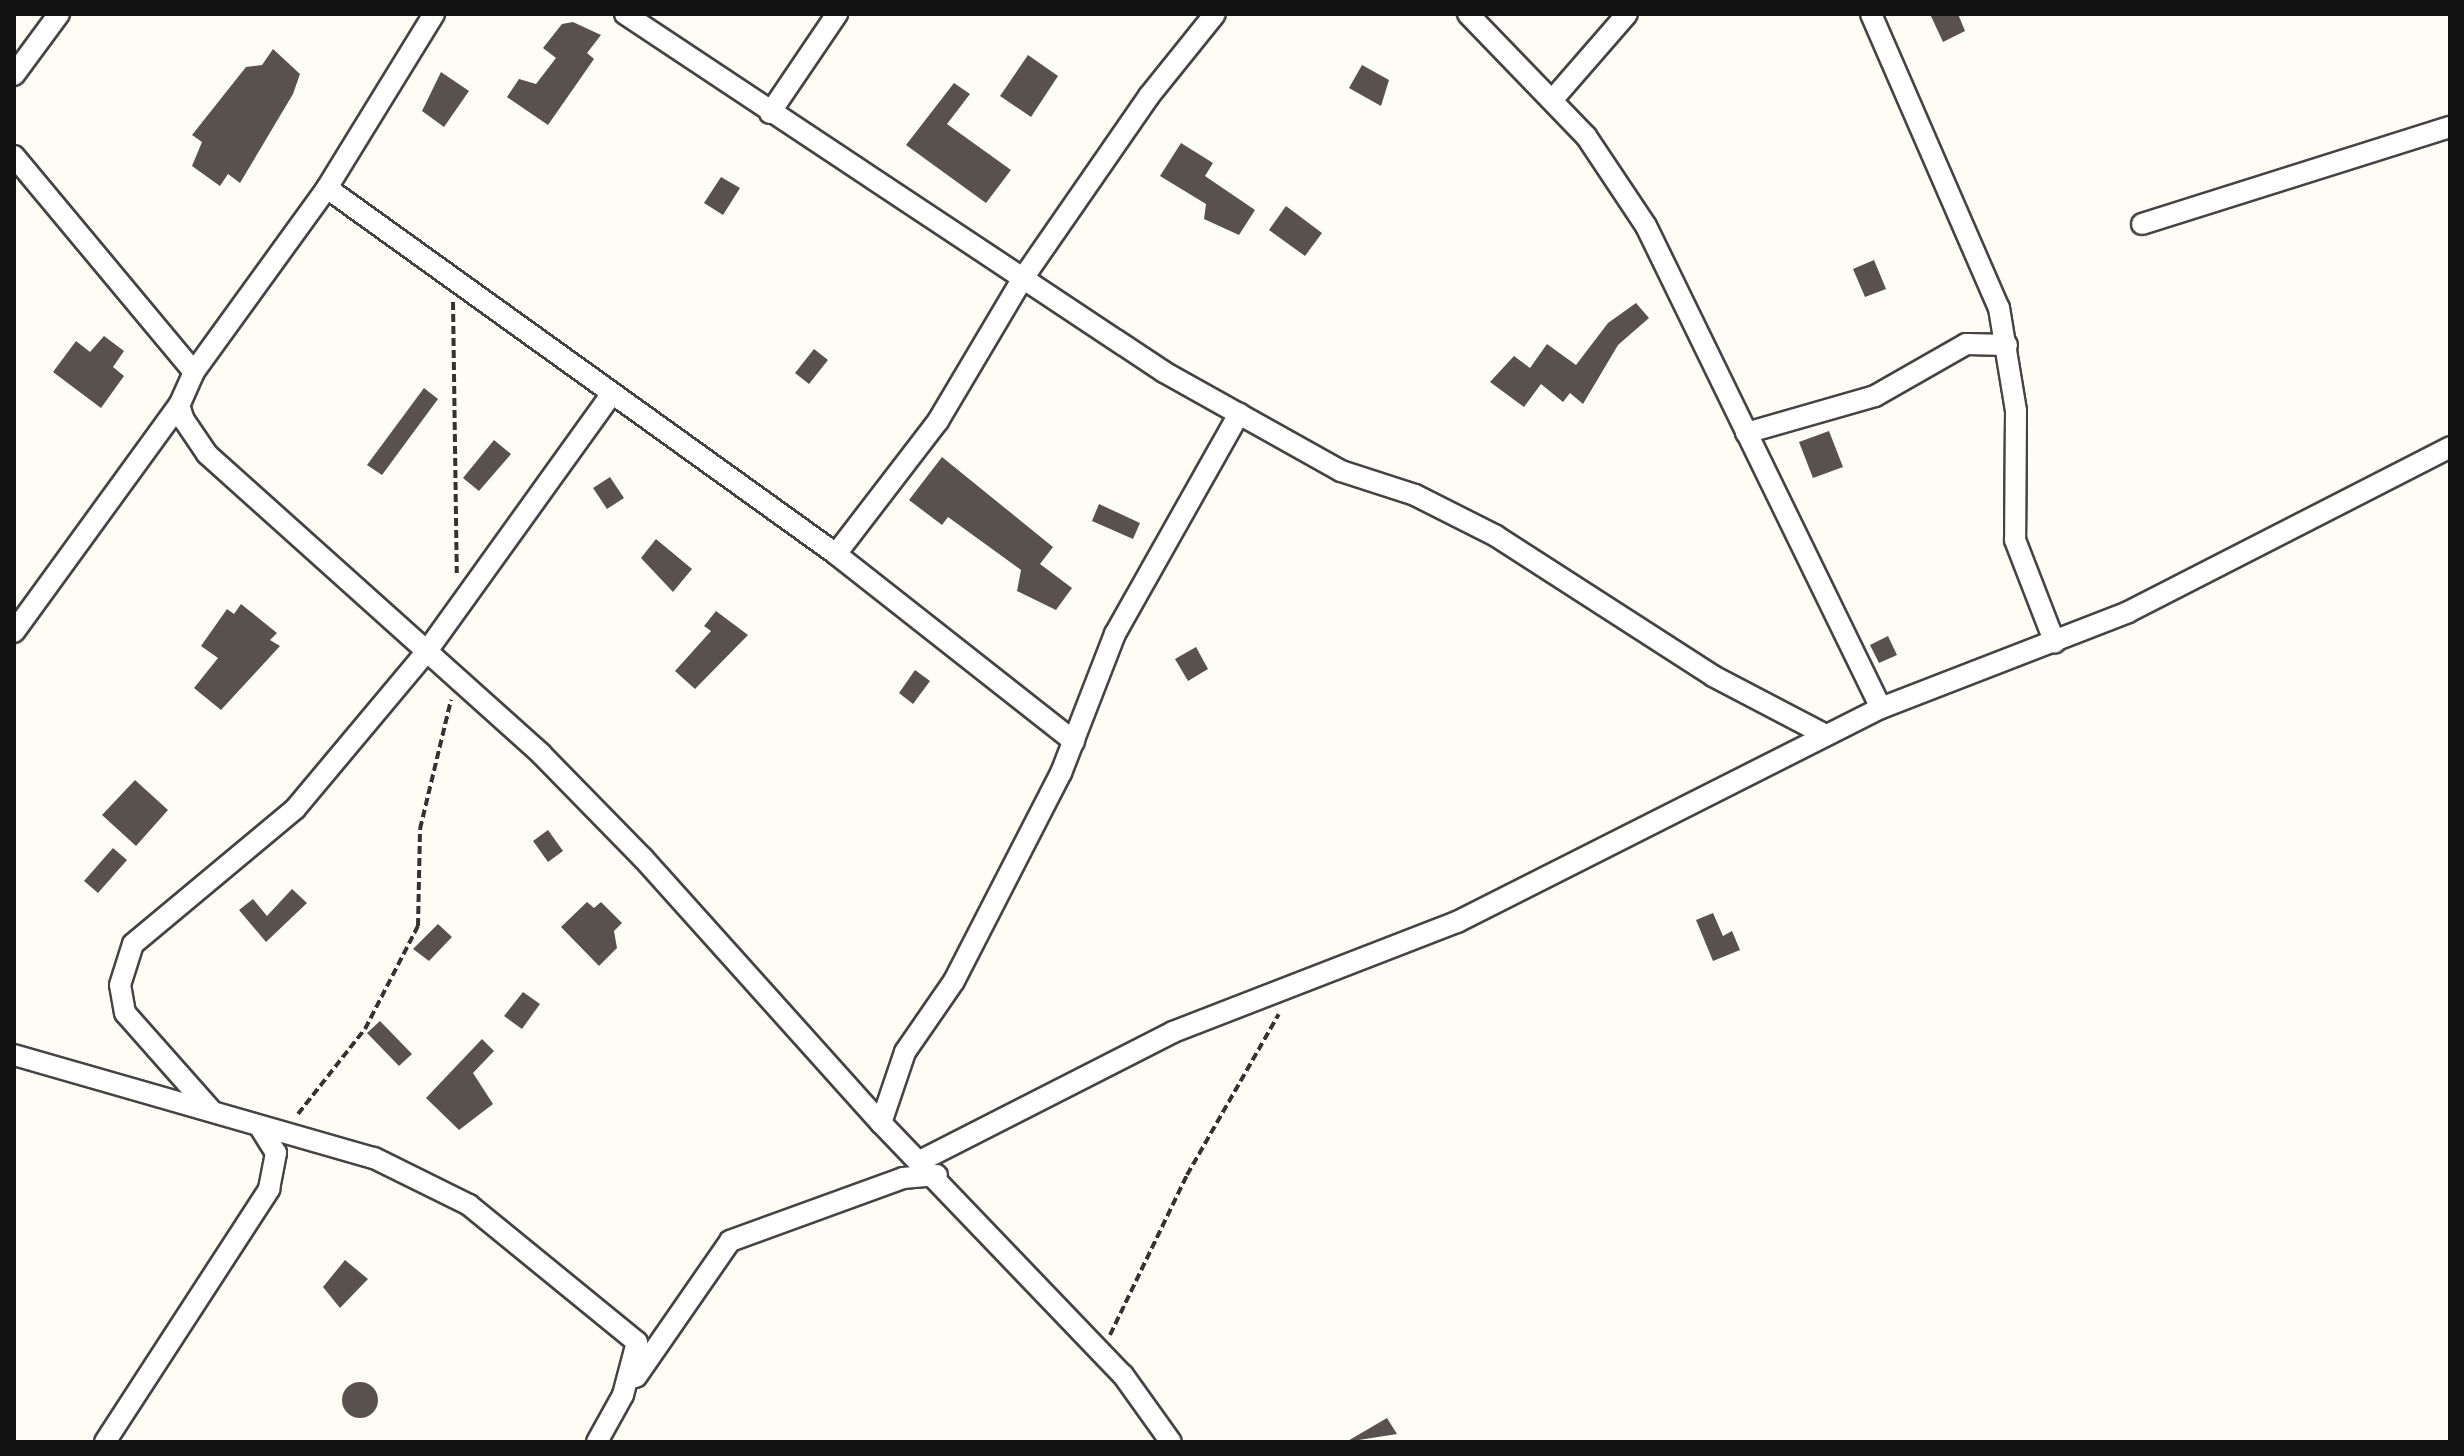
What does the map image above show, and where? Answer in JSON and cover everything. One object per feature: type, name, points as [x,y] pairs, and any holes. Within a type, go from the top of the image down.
[{"type":"street","points":[[14,75],[59,14]]},
{"type":"street","points":[[14,632],[179,405],[194,372],[327,188],[434,14]]},
{"type":"street","points":[[625,14],[1021,281],[1239,414],[1341,471],[1415,495],[1496,536],[1713,676],[1824,734]]},
{"type":"street","points":[[770,113],[837,14]]},
{"type":"street","points":[[836,554],[952,400],[1021,281],[1215,14]]},
{"type":"street","points":[[1468,14],[1554,98],[1646,226],[1881,708]]},
{"type":"street","points":[[1554,98],[1627,14]]},
{"type":"street","points":[[1871,14],[1934,147],[2007,345],[2016,411],[2015,540],[2055,643]]},
{"type":"street","points":[[2142,224],[2450,127]]},
{"type":"street","points":[[14,156],[194,372]]},
{"type":"street","points":[[327,188],[836,554],[1074,741]]},
{"type":"street","points":[[1746,433],[1875,396],[1966,344],[2007,345]]},
{"type":"street","points":[[210,1109],[125,1013],[120,985],[130,950],[217,868],[286,819],[427,651],[612,394]]},
{"type":"street","points":[[179,405],[207,454],[456,677],[643,858],[881,1123],[930,1167],[1101,1351],[1171,1442]]},
{"type":"street","points":[[881,1123],[905,1052],[954,981],[1074,741],[1115,634],[1239,414]]},
{"type":"street","points":[[597,1442],[623,1395],[731,1240],[930,1167],[1173,1032],[1457,922],[1824,734],[1881,708],[2055,643],[2450,447]]},
{"type":"street","points":[[14,1055],[210,1109],[270,1131],[374,1158],[469,1205],[633,1337],[637,1352],[623,1395]]},
{"type":"street","points":[[105,1442],[269,1189],[276,1153],[270,1131]]},
{"type":"path","points":[[452,280],[459,606]]},
{"type":"path","points":[[270,1131],[348,1055],[418,926],[420,829],[456,677]]},
{"type":"path","points":[[1101,1351],[1187,1175],[1293,987]]},
{"type":"building","points":[[1930,14],[1958,14],[1965,31],[1943,42]]},
{"type":"building","points":[[573,22],[601,35],[587,53],[594,59],[548,125],[507,97],[519,79],[536,84],[556,58],[543,48],[562,24]]},
{"type":"building","points":[[273,49],[300,74],[293,94],[240,183],[228,174],[220,186],[192,166],[202,142],[192,135],[246,67],[262,65]]},
{"type":"building","points":[[1028,55],[1058,76],[1031,117],[1000,96]]},
{"type":"building","points":[[1362,65],[1389,80],[1381,106],[1349,88]]},
{"type":"building","points":[[441,72],[469,91],[444,127],[422,111]]},
{"type":"building","points":[[954,83],[970,94],[947,124],[1011,170],[986,203],[906,145]]},
{"type":"building","points":[[1181,143],[1213,163],[1205,176],[1255,210],[1239,235],[1204,219],[1206,204],[1160,176]]},
{"type":"building","points":[[721,177],[740,188],[723,215],[704,203]]},
{"type":"building","points":[[1286,206],[1322,233],[1305,256],[1269,230]]},
{"type":"building","points":[[1874,260],[1886,289],[1865,297],[1853,269]]},
{"type":"building","points":[[1636,303],[1649,318],[1618,345],[1583,404],[1570,393],[1563,402],[1541,384],[1524,407],[1490,382],[1514,356],[1530,368],[1547,344],[1576,365],[1608,323]]},
{"type":"building","points":[[104,336],[124,351],[113,367],[124,376],[101,408],[53,372],[76,341],[90,352]]},
{"type":"building","points":[[814,349],[828,360],[809,384],[795,373]]},
{"type":"building","points":[[424,388],[438,399],[382,475],[367,465]]},
{"type":"building","points":[[1829,431],[1843,467],[1813,478],[1799,442]]},
{"type":"building","points":[[494,440],[511,454],[479,491],[463,478]]},
{"type":"building","points":[[942,457],[1053,547],[1040,564],[1072,588],[1056,610],[1017,591],[1021,570],[948,517],[942,525],[909,500]]},
{"type":"building","points":[[610,477],[624,498],[607,509],[593,488]]},
{"type":"building","points":[[1099,504],[1140,523],[1133,539],[1092,521]]},
{"type":"building","points":[[656,539],[692,569],[673,592],[641,558]]},
{"type":"building","points":[[241,604],[277,633],[270,640],[280,646],[221,710],[194,688],[218,658],[201,646],[227,609],[234,614]]},
{"type":"building","points":[[716,611],[748,635],[695,689],[675,671],[711,631],[704,626]]},
{"type":"building","points":[[1888,636],[1897,655],[1879,663],[1870,645]]},
{"type":"building","points":[[1196,647],[1208,669],[1188,681],[1175,659]]},
{"type":"building","points":[[915,670],[930,681],[913,704],[899,693]]},
{"type":"building","points":[[135,780],[168,810],[136,846],[102,815]]},
{"type":"building","points":[[548,830],[563,851],[548,862],[533,841]]},
{"type":"building","points":[[113,848],[127,860],[98,893],[84,881]]},
{"type":"building","points":[[292,889],[307,903],[266,942],[239,910],[253,899],[267,916]]},
{"type":"building","points":[[587,902],[594,908],[601,902],[622,923],[614,931],[617,948],[599,966],[561,927]]},
{"type":"building","points":[[1713,913],[1723,936],[1732,931],[1740,950],[1713,961],[1696,920]]},
{"type":"building","points":[[438,924],[452,937],[429,961],[413,949]]},
{"type":"building","points":[[523,992],[540,1004],[522,1029],[504,1016]]},
{"type":"building","points":[[380,1021],[412,1054],[399,1066],[367,1033]]},
{"type":"building","points":[[482,1039],[494,1051],[473,1073],[493,1104],[459,1130],[426,1098]]},
{"type":"building","points":[[345,1260],[368,1279],[340,1308],[323,1287]]},
{"type":"building","points":[[360,1382],[373,1387],[378,1400],[373,1413],[360,1418],[347,1413],[342,1400],[347,1387]]},
{"type":"building","points":[[1387,1418],[1397,1434],[1346,1442]]}]
